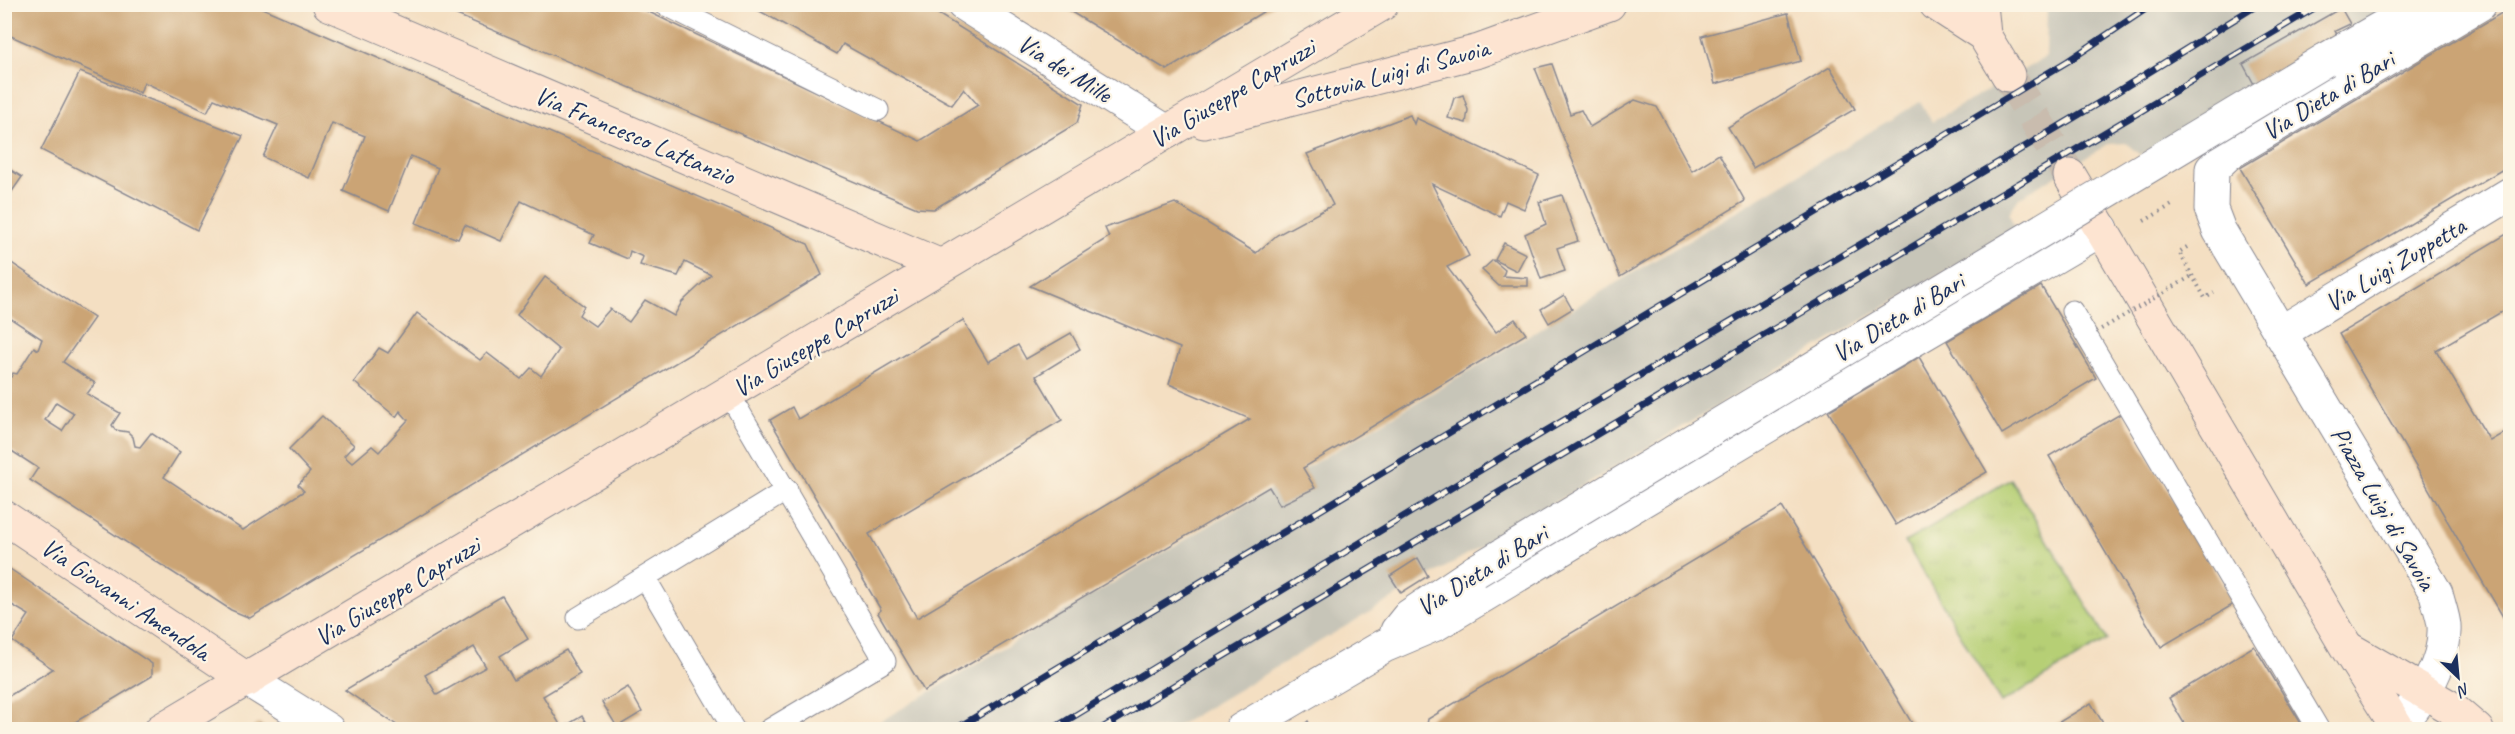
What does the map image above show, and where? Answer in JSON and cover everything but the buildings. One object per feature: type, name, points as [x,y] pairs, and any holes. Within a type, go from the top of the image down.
[{"type":"main road","name":"Via Francesco Lattanzio","points":[[329,4],[941,266]]},
{"type":"main road","name":"Via Giuseppe Capruzzi","points":[[161,729],[248,680],[1382,4]]},
{"type":"main road","name":"Sottovia Luigi di Savoia","points":[[1167,132],[1479,51],[1609,4]]},
{"type":"main road","points":[[1936,4],[1982,20],[2008,75]]},
{"type":"main road","points":[[2070,176],[2102,229]]},
{"type":"main road","name":"Piazza Luigi di Savoia","points":[[2102,229],[2347,648],[2397,729]]},
{"type":"main road","name":"Via Giovanni Amendola","points":[[4,517],[248,680]]},
{"type":"main road","points":[[2347,648],[2425,691],[2477,729]]},
{"type":"street","name":"Via dei Mille","points":[[963,4],[1167,132]]},
{"type":"street","name":"Via Dieta di Bari","points":[[1384,646],[1408,616],[1476,571],[2325,60],[2423,4]]},
{"type":"street","name":"Via Dieta di Bari","points":[[2280,333],[2219,230],[2211,209],[2212,169],[2229,153],[2480,4]]},
{"type":"street","name":"Via Luigi Zuppetta","points":[[2280,333],[2511,194]]},
{"type":"street","name":"Via Dieta di Bari","points":[[1241,729],[1384,646],[1436,624],[2102,229]]},
{"type":"street","name":"Piazza Luigi di Savoia","points":[[2280,333],[2436,593],[2444,625],[2441,659],[2425,691],[2397,729]]},
{"type":"street","points":[[248,680],[328,729]]},
{"type":"lane","points":[[664,4],[878,110]]},
{"type":"lane","points":[[2072,311],[2319,729]]},
{"type":"lane","points":[[729,394],[885,661],[769,729]]},
{"type":"lane","points":[[578,618],[787,490]]},
{"type":"lane","points":[[645,578],[734,729]]},
{"type":"path","points":[[2144,221],[2179,201]]},
{"type":"path","points":[[2190,245],[2179,252],[2205,298],[2218,291]]},
{"type":"path","points":[[2096,332],[2192,276]]},
{"type":"shaded area","points":[[2047,5],[2394,5],[2140,155],[2126,143],[2108,144],[2019,198],[2009,213],[2015,230],[1172,729],[866,730],[1920,102],[1932,122],[2046,57]]},
{"type":"green space","points":[[2011,479],[2107,640],[2001,703],[1905,542]]},
{"type":"tunnel","points":[[2008,75],[2070,176]]},
{"type":"railway","points":[[954,730],[2068,61],[2153,4]]},
{"type":"railway","points":[[1051,730],[1497,460],[2107,98],[2259,4]]},
{"type":"railway","points":[[1099,730],[2321,4]]}]
